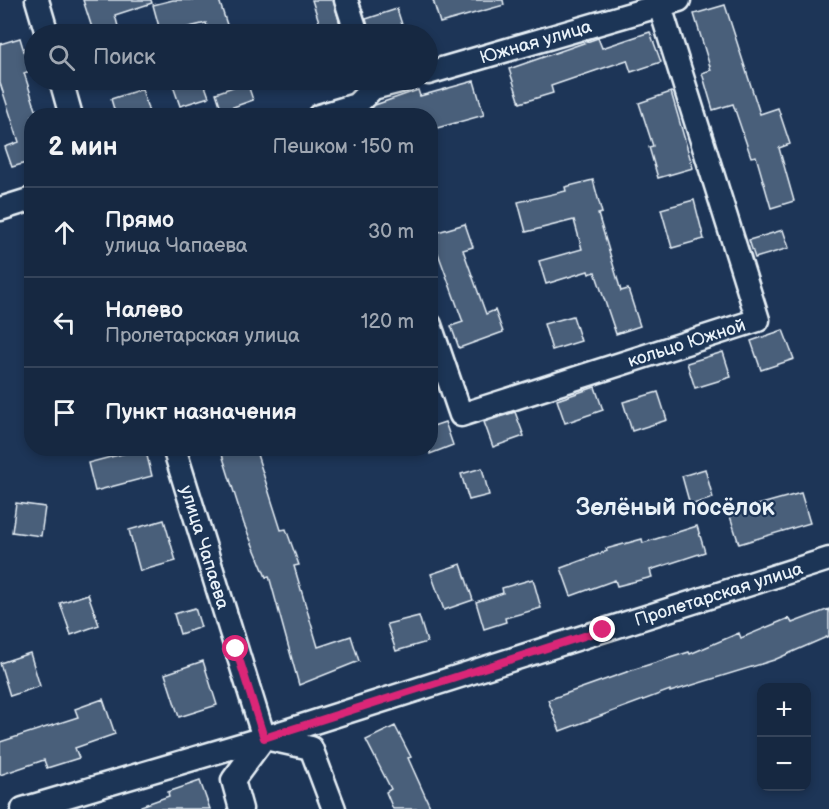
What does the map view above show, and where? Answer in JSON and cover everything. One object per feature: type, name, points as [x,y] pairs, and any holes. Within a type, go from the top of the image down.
[{"type":"street","points":[[37,0],[44,24]]},
{"type":"street","points":[[346,0],[354,24]]},
{"type":"street","name":"Южная улица","points":[[438,70],[666,2]]},
{"type":"street","name":"кольцо Южной","points":[[438,348],[461,416],[758,320],[666,2]]},
{"type":"street","points":[[64,90],[69,108]]},
{"type":"street","points":[[359,108],[369,90]]},
{"type":"street","points":[[0,208],[24,201]]},
{"type":"street","name":"улица Чапаева","points":[[176,456],[264,738]]},
{"type":"street","name":"Пролетарская улица","points":[[23,809],[264,738],[829,559]]},
{"type":"street","points":[[241,809],[233,780],[264,738],[311,748],[334,809]]},
{"type":"building","points":[[83,0],[151,0],[152,3],[115,15],[117,24],[91,24]]},
{"type":"building","points":[[173,0],[219,0],[227,24],[158,24],[153,5]]},
{"type":"building","points":[[312,0],[333,0],[340,24],[320,24]]},
{"type":"building","points":[[433,0],[503,0],[504,5],[440,23]]},
{"type":"building","points":[[725,5],[760,114],[778,108],[790,144],[779,148],[794,201],[771,208],[756,156],[751,157],[733,104],[713,110],[702,73],[711,70],[694,14]]},
{"type":"building","points":[[397,9],[402,24],[367,24],[366,19]]},
{"type":"building","points":[[650,32],[661,62],[631,72],[627,60],[551,86],[553,93],[520,103],[509,69],[598,38],[602,48]]},
{"type":"building","points":[[20,38],[24,51],[24,90],[30,90],[35,108],[24,108],[24,164],[12,167],[5,147],[19,142],[0,83],[0,44]]},
{"type":"building","points":[[474,81],[484,115],[438,128],[438,108],[372,108],[418,90],[420,96]]},
{"type":"building","points":[[142,90],[148,108],[114,108],[111,99]]},
{"type":"building","points":[[174,90],[207,90],[209,97],[180,106]]},
{"type":"building","points":[[224,90],[250,90],[253,100],[230,108],[221,108],[216,93]]},
{"type":"building","points":[[671,92],[693,168],[658,178],[649,147],[653,146],[639,103]]},
{"type":"building","points":[[593,180],[602,213],[598,214],[621,291],[628,289],[640,326],[616,334],[595,272],[589,274],[588,271],[546,284],[539,261],[582,249],[574,220],[526,232],[518,202],[566,191],[565,187]]},
{"type":"building","points":[[694,200],[704,239],[672,248],[661,209]]},
{"type":"building","points":[[465,224],[473,247],[463,250],[486,314],[495,310],[503,332],[459,348],[451,326],[463,322],[438,253],[438,232]]},
{"type":"building","points":[[783,230],[789,248],[755,258],[749,240]]},
{"type":"building","points":[[573,316],[581,341],[552,350],[544,324]]},
{"type":"building","points":[[783,330],[794,359],[761,370],[751,341]]},
{"type":"building","points":[[723,352],[731,377],[695,388],[687,363]]},
{"type":"building","points":[[595,387],[603,410],[565,423],[557,400]]},
{"type":"building","points":[[658,392],[667,420],[632,431],[623,402]]},
{"type":"building","points":[[515,412],[524,436],[493,447],[484,422]]},
{"type":"building","points":[[445,422],[453,445],[438,451],[438,424]]},
{"type":"building","points":[[115,456],[147,456],[152,476],[95,491],[88,463]]},
{"type":"building","points":[[223,456],[258,456],[281,530],[286,529],[299,565],[294,566],[318,647],[351,636],[359,661],[299,685],[269,576],[266,577],[244,524]]},
{"type":"building","points":[[482,468],[489,495],[469,500],[461,474]]},
{"type":"building","points":[[705,469],[713,498],[690,505],[682,476]]},
{"type":"building","points":[[801,493],[810,523],[739,544],[729,513]]},
{"type":"building","points":[[16,503],[45,507],[41,536],[12,532]]},
{"type":"building","points":[[164,520],[176,561],[140,571],[129,530]]},
{"type":"building","points":[[697,526],[705,552],[650,570],[652,577],[617,586],[615,580],[571,596],[561,568],[607,551],[606,549],[642,539],[643,543]]},
{"type":"building","points":[[461,564],[473,600],[444,610],[431,574]]},
{"type":"building","points":[[533,579],[541,608],[505,618],[506,622],[484,629],[476,602],[503,593],[502,588]]},
{"type":"building","points":[[88,594],[99,625],[71,635],[60,603]]},
{"type":"building","points":[[195,608],[201,627],[180,634],[174,614]]},
{"type":"building","points":[[829,609],[829,636],[774,660],[670,692],[670,690],[560,731],[548,700],[635,669],[689,652],[690,654],[739,633],[741,638],[789,618],[792,623]]},
{"type":"building","points":[[419,616],[427,642],[396,651],[387,624]]},
{"type":"building","points":[[30,653],[40,686],[10,696],[0,663]]},
{"type":"building","points":[[203,661],[217,705],[179,717],[165,674]]},
{"type":"building","points":[[103,699],[115,734],[75,748],[79,758],[47,768],[44,760],[0,775],[0,742],[78,717],[75,709]]},
{"type":"building","points":[[395,726],[411,757],[408,758],[431,809],[393,809],[386,792],[391,789],[366,740]]},
{"type":"building","points":[[200,781],[210,809],[141,809],[141,806],[169,796],[168,792]]},
{"type":"district","name":"Зелёный посёлок","points":[[675,507]]},
{"type":"route","points":[[236,649],[264,738],[603,630]]}]
